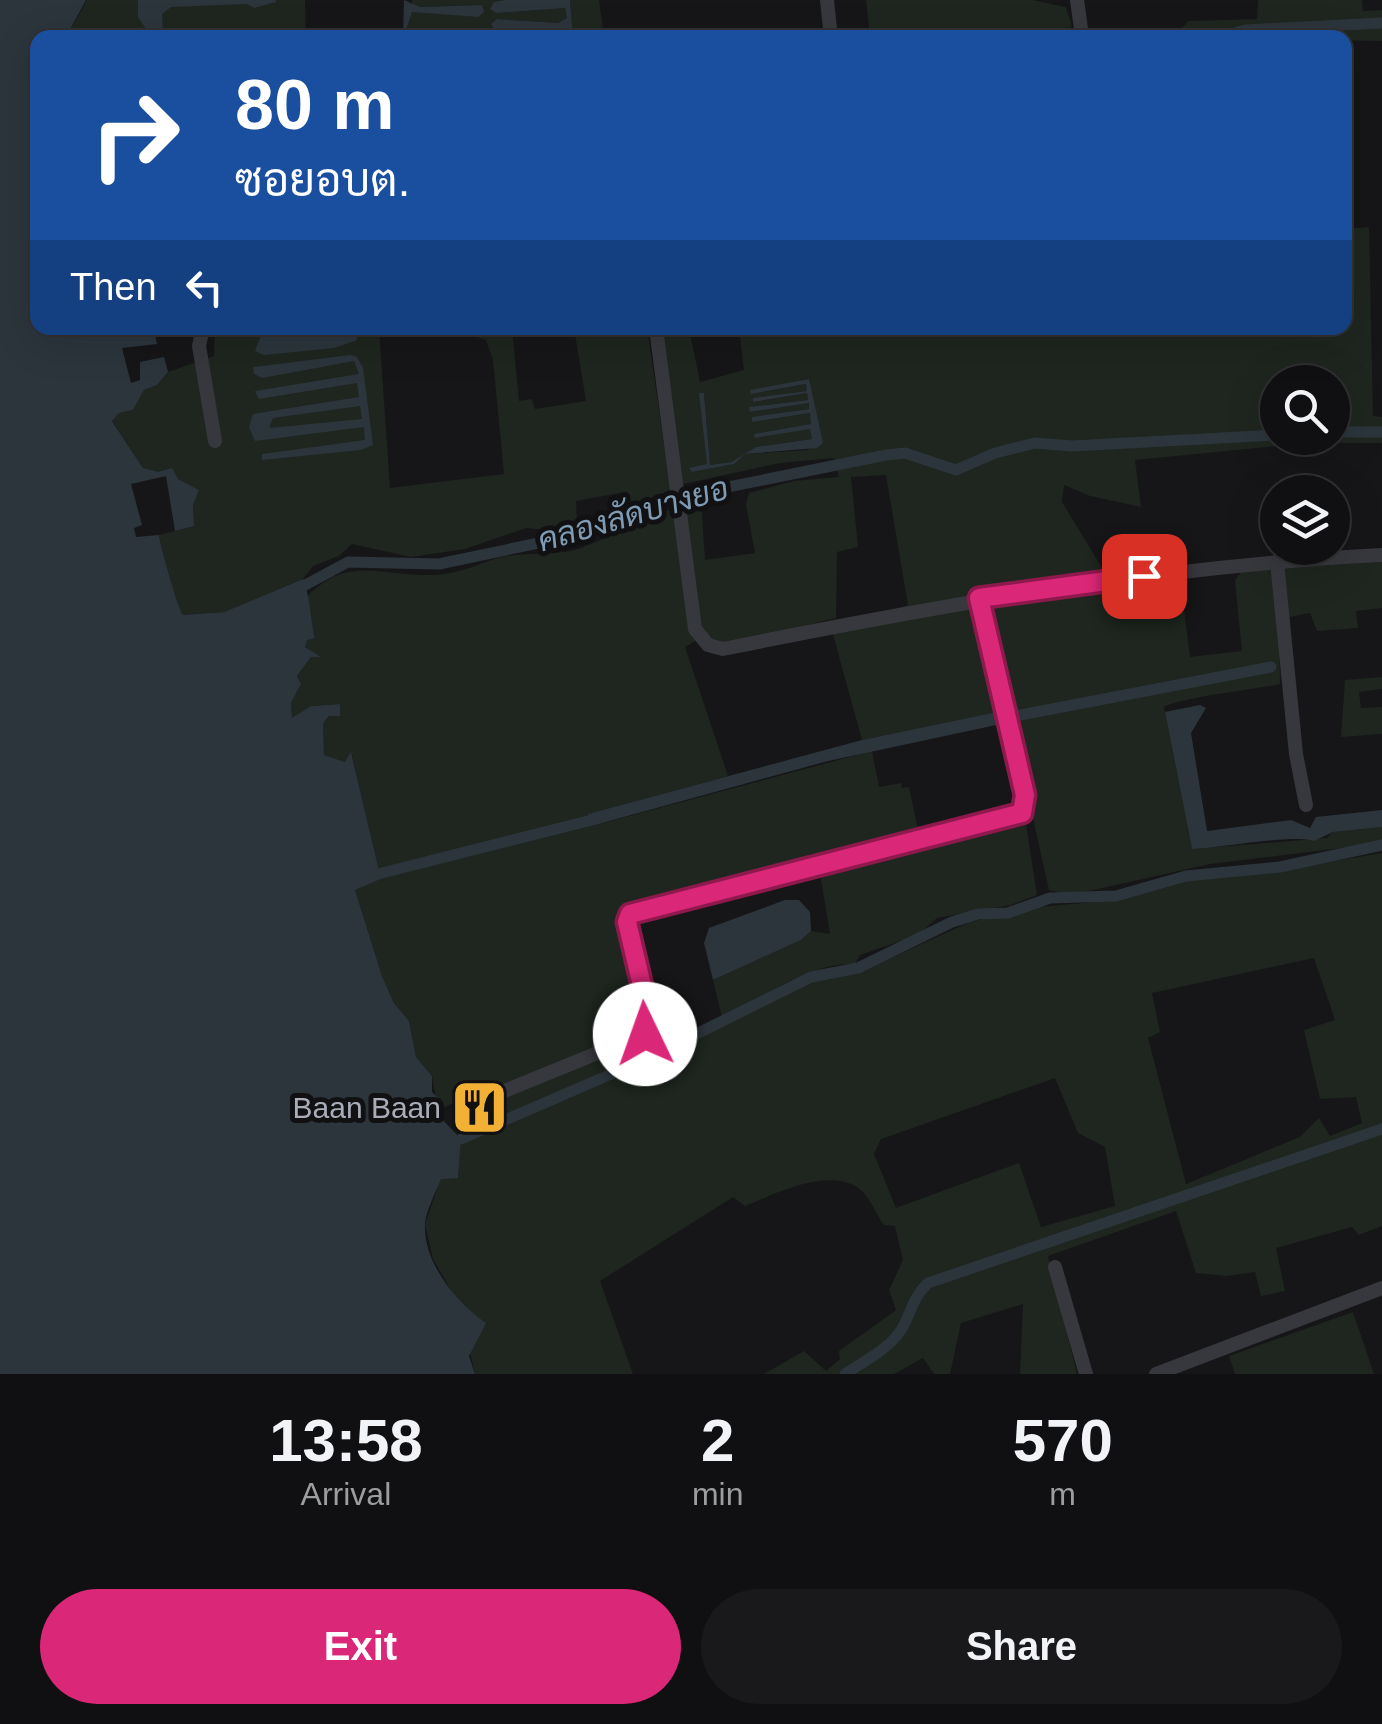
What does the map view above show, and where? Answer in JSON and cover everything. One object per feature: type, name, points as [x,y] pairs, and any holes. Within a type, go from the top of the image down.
[{"type":"street","points":[[827,0],[831,30]]},
{"type":"street","points":[[1077,0],[1081,30]]},
{"type":"street","points":[[202,335],[200,346],[215,441]]},
{"type":"street","points":[[657,335],[695,629],[708,646],[723,649],[979,598],[1260,564]]},
{"type":"street","points":[[1350,558],[1382,556]]},
{"type":"street","points":[[1277,565],[1294,742],[1306,805]]},
{"type":"street","points":[[502,1092],[648,1032],[651,1024],[627,922],[630,914],[1022,813],[1025,795],[979,598]]},
{"type":"street","points":[[1055,1267],[1086,1374]]},
{"type":"street","points":[[1156,1374],[1382,1288]]},
{"type":"shaded area","points":[[0,0],[86,0],[70,30],[30,30],[30,335],[155,335],[157,344],[122,348],[131,383],[140,380],[140,362],[164,357],[168,372],[157,385],[144,390],[133,410],[119,413],[112,421],[143,468],[158,472],[172,468],[178,479],[199,490],[193,505],[194,526],[175,531],[166,476],[131,484],[142,525],[134,528],[136,537],[159,535],[183,615],[224,612],[303,579],[315,638],[307,640],[305,647],[321,657],[311,657],[297,676],[301,684],[291,703],[292,718],[311,706],[340,704],[340,716],[329,716],[323,724],[324,755],[345,762],[351,752],[381,879],[355,890],[382,976],[394,1003],[409,1021],[416,1057],[432,1076],[432,1092],[440,1100],[437,1114],[461,1139],[458,1178],[441,1179],[426,1219],[426,1239],[444,1281],[486,1323],[469,1356],[475,1374],[0,1374]]},
{"type":"shaded area","points":[[87,0],[305,0],[306,30],[70,30]]},
{"type":"shaded area","points":[[138,0],[276,0],[254,8],[247,4],[171,7],[162,14],[163,30],[147,30],[138,17]]},
{"type":"shaded area","points":[[404,0],[420,7],[482,5],[484,12],[478,17],[412,12],[407,28],[457,30],[403,30]]},
{"type":"shaded area","points":[[412,0],[505,0],[494,2],[497,13],[565,8],[567,18],[558,23],[497,19],[495,30],[412,30],[407,29],[412,11],[478,17],[482,5],[412,6]]},
{"type":"shaded area","points":[[570,0],[599,0],[603,30],[572,30]]},
{"type":"shaded area","points":[[570,0],[572,30],[494,30],[491,24],[497,19],[558,23],[567,18],[565,8],[496,13],[490,9],[494,2]]},
{"type":"shaded area","points":[[866,0],[1032,0],[1066,7],[1072,27],[1044,30],[869,30]]},
{"type":"shaded area","points":[[1258,0],[1362,0],[1363,11],[1382,10],[1382,41],[1352,41],[1352,30],[1180,30],[1189,21],[1257,19]]},
{"type":"shaded area","points":[[1369,227],[1373,416],[1382,417],[1382,443],[1350,443],[1350,365],[1260,365],[1260,448],[1135,460],[1141,507],[1090,496],[1064,485],[1062,502],[1107,576],[1180,576],[1190,657],[1242,651],[1235,581],[1242,570],[1382,562],[1382,608],[1356,611],[1358,628],[1317,631],[1310,613],[1279,619],[1280,684],[1164,707],[1192,849],[1327,838],[1333,832],[1382,827],[1382,843],[1210,864],[1071,895],[1049,890],[1009,710],[862,740],[832,631],[908,605],[886,475],[851,477],[858,547],[837,552],[836,618],[721,646],[705,635],[685,647],[728,776],[589,814],[592,826],[872,751],[879,787],[901,783],[902,788],[909,787],[918,830],[614,919],[648,1052],[503,1119],[496,1084],[438,1110],[432,1076],[416,1057],[409,1021],[394,1003],[382,976],[355,890],[381,879],[352,755],[345,762],[324,755],[323,724],[340,704],[311,706],[292,719],[291,703],[301,684],[297,676],[311,657],[320,657],[304,647],[307,639],[315,637],[304,600],[320,586],[350,572],[441,575],[508,556],[571,551],[701,500],[705,560],[755,553],[746,505],[749,493],[794,481],[839,477],[834,458],[780,463],[683,484],[662,335],[690,335],[700,382],[744,370],[740,335],[1352,335],[1352,228]],"holes":[[[809,379],[818,436],[808,450],[745,454],[733,464],[692,472],[707,465],[700,393],[704,393],[710,465],[731,462],[756,447],[812,439],[811,428],[755,438],[755,434],[812,424],[811,413],[752,422],[753,417],[809,409],[809,403],[751,412],[750,407],[808,400],[807,393],[754,402],[754,398],[807,391],[807,384],[752,394]]]},
{"type":"shaded area","points":[[215,335],[379,335],[390,488],[504,474],[493,360],[486,340],[471,335],[513,335],[519,401],[532,399],[535,409],[586,401],[575,335],[648,335],[671,492],[627,505],[625,492],[576,501],[577,521],[557,531],[526,528],[465,549],[411,557],[352,544],[339,556],[313,566],[303,579],[224,612],[183,615],[174,604],[159,535],[194,526],[193,505],[199,490],[143,468],[112,420],[119,413],[133,410],[144,390],[157,385],[168,372],[214,356]]},
{"type":"shaded area","points":[[261,335],[356,335],[357,340],[334,348],[264,355],[255,351]]},
{"type":"shaded area","points":[[357,357],[363,368],[373,445],[361,450],[262,460],[262,454],[365,440],[364,427],[255,441],[249,427],[253,414],[359,397],[357,383],[259,399],[255,391],[359,374],[354,361],[262,378],[254,374],[253,367]],"holes":[[[360,406],[362,419],[269,428],[273,418]]]},
{"type":"shaded area","points":[[809,379],[823,443],[817,448],[745,454],[734,464],[692,472],[689,468],[707,464],[699,393],[704,393],[710,465],[731,462],[756,447],[812,439],[810,429],[755,438],[754,434],[811,424],[810,413],[752,422],[752,417],[809,409],[809,403],[750,412],[749,407],[808,400],[807,393],[753,402],[753,398],[807,391],[806,384],[751,394],[750,390]]},
{"type":"shaded area","points":[[1382,677],[1382,689],[1359,692],[1361,708],[1382,707],[1382,734],[1341,737],[1345,680]]},
{"type":"shaded area","points":[[1200,705],[1206,708],[1191,733],[1207,831],[1291,820],[1310,828],[1316,817],[1382,810],[1382,827],[1333,832],[1314,841],[1273,840],[1192,849],[1165,712]]},
{"type":"shaded area","points":[[997,712],[1001,724],[828,761],[591,826],[588,814],[862,740]]},
{"type":"shaded area","points":[[1025,818],[1037,895],[1011,905],[937,918],[918,935],[860,955],[855,964],[803,975],[722,1018],[713,980],[801,940],[811,931],[830,934],[820,873]]},
{"type":"shaded area","points":[[1382,853],[1382,1226],[1359,1235],[1352,1227],[1276,1248],[1285,1291],[1261,1296],[1255,1272],[1227,1276],[1196,1273],[1176,1211],[1048,1256],[1077,1374],[1020,1374],[1023,1304],[961,1323],[950,1374],[934,1374],[923,1358],[894,1374],[764,1374],[804,1351],[826,1371],[840,1359],[839,1351],[896,1310],[889,1290],[903,1260],[895,1226],[884,1225],[857,1187],[830,1180],[815,1181],[745,1206],[733,1197],[600,1281],[633,1374],[475,1374],[459,1304],[433,1259],[425,1224],[441,1178],[458,1178],[460,1144],[626,1074],[813,981],[858,973],[970,922],[1038,907],[1119,900],[1198,878],[1275,871]],"holes":[[[1314,958],[1335,1020],[1304,1030],[1320,1099],[1356,1097],[1362,1123],[1330,1136],[1319,1118],[1300,1137],[1186,1184],[1148,1038],[1160,1032],[1152,993]],[[1055,1078],[1078,1133],[1105,1147],[1115,1206],[1041,1227],[1019,1163],[896,1208],[874,1154],[881,1139]]]},
{"type":"shaded area","points":[[785,900],[799,900],[810,912],[811,931],[801,940],[713,980],[704,943],[709,928]]},
{"type":"shaded area","points":[[1353,1312],[1374,1374],[1235,1374],[1229,1356]]},
{"type":"waterway","points":[[1245,30],[1382,23]]},
{"type":"waterway","name":"คลองลัดบางยอ","points":[[1350,432],[1382,432]]},
{"type":"waterway","name":"คลองลัดบางยอ","points":[[296,590],[348,562],[439,564],[572,536],[669,499],[886,455],[905,453],[956,470],[995,453],[1035,443],[1072,446],[1260,436]]},
{"type":"waterway","points":[[1015,716],[1271,667]]},
{"type":"waterway","points":[[366,877],[600,818]]},
{"type":"waterway","points":[[461,1139],[644,1060],[811,977],[858,968],[952,922],[978,914],[1008,913],[1050,898],[1116,896],[1186,876],[1280,867],[1382,845]]},
{"type":"waterway","points":[[845,1374],[894,1339],[928,1283],[1382,1129]]},
{"type":"place","name":"Baan Baan","points":[[480,1107]]},
{"type":"route","points":[[645,1034],[651,1024],[627,922],[630,914],[1022,813],[1026,808],[1025,795],[979,598],[1144,576]]}]
